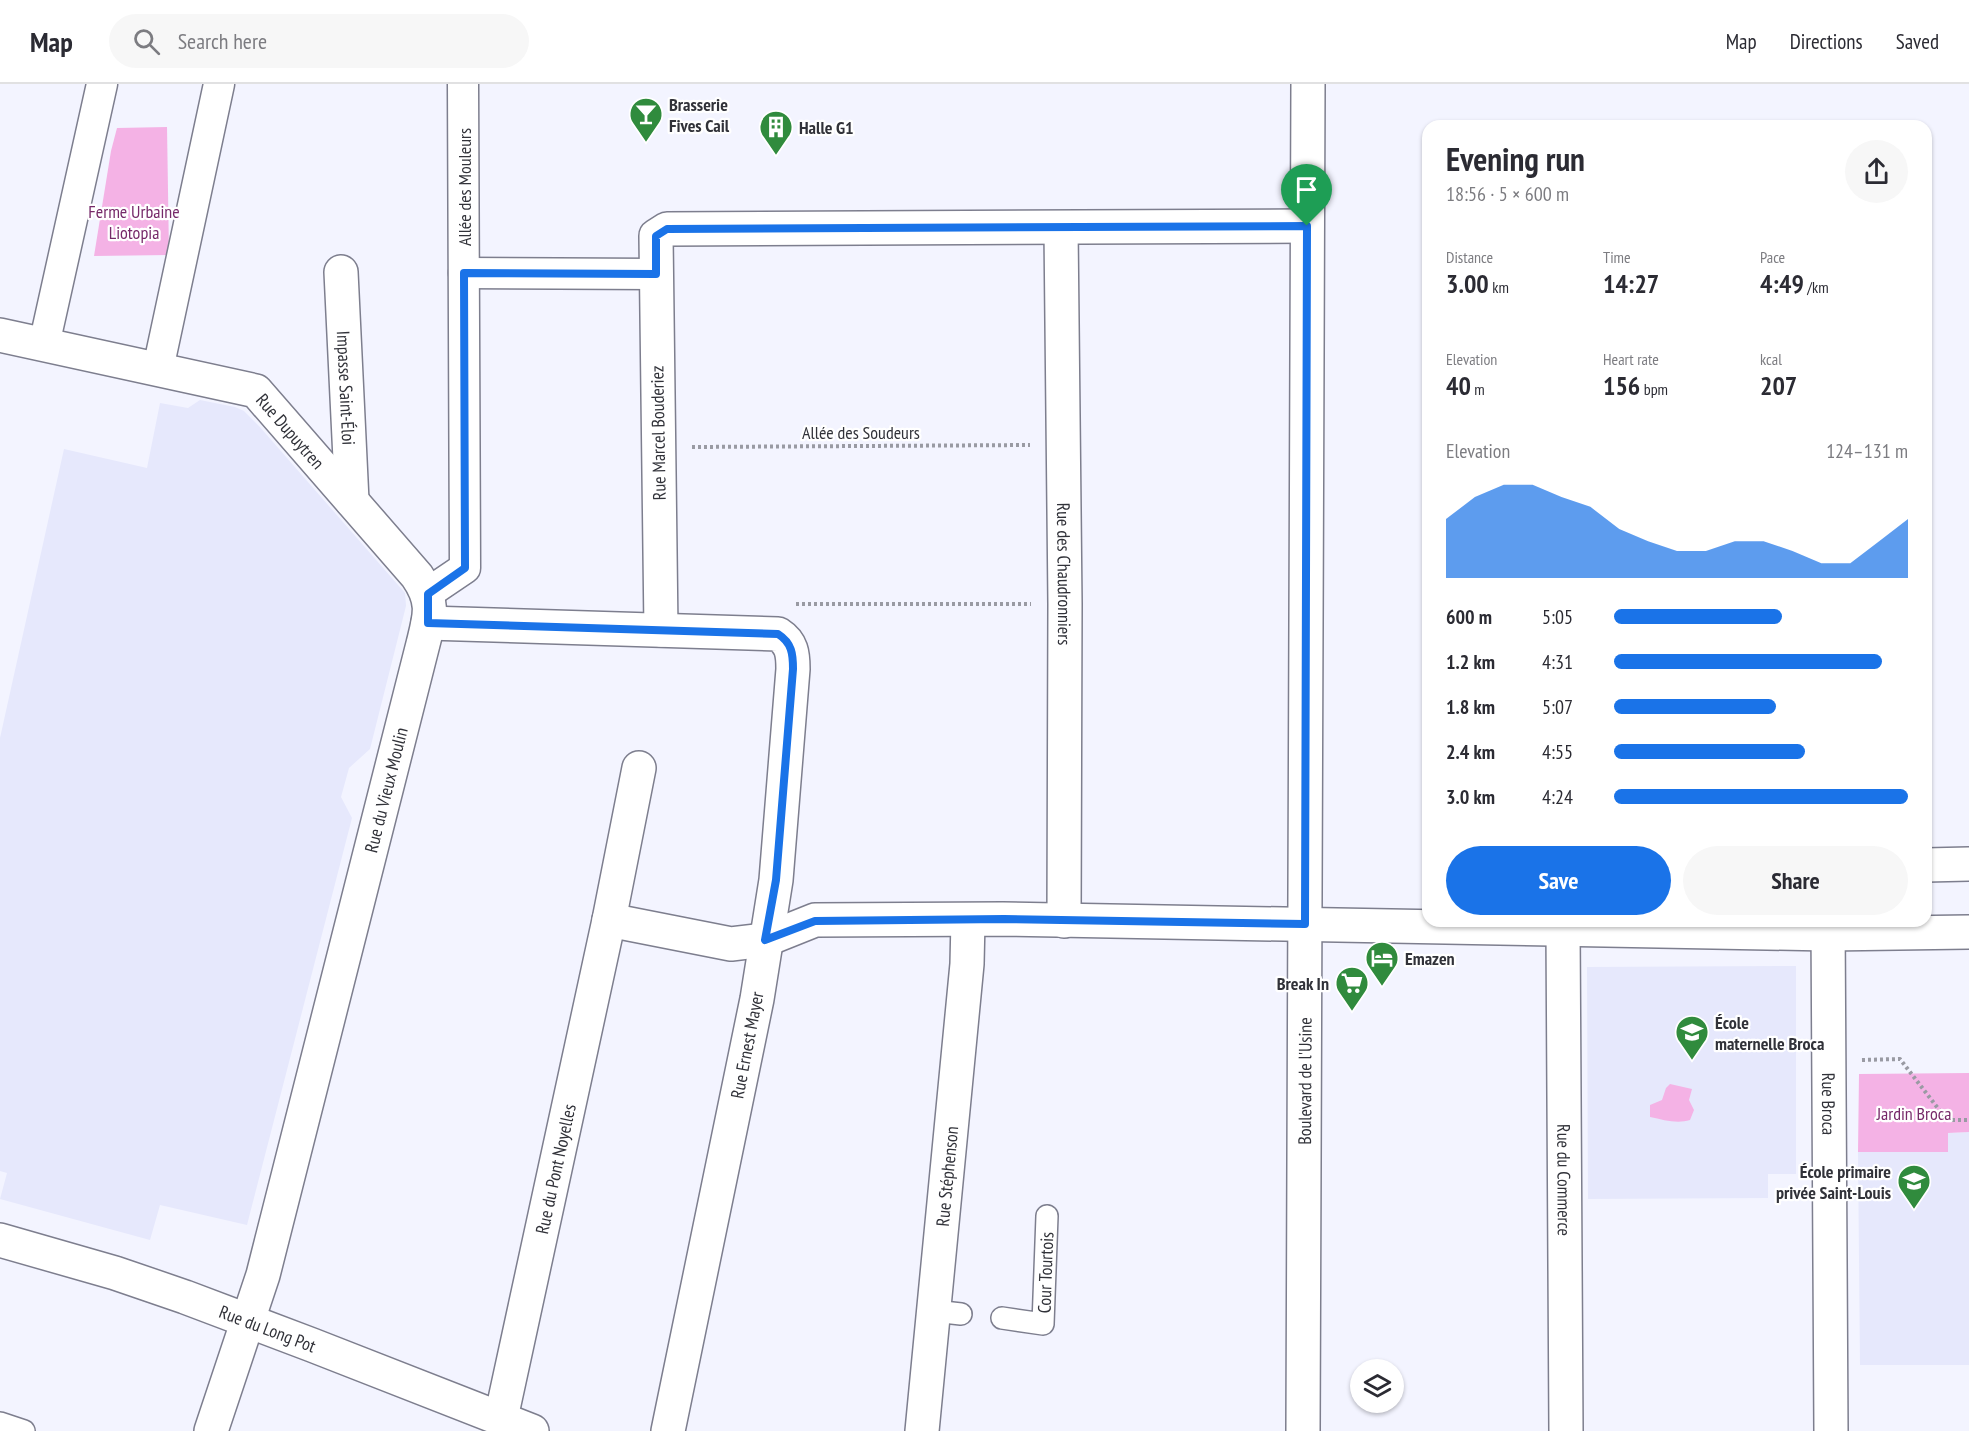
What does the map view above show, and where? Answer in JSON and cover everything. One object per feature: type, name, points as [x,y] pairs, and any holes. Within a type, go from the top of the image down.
[{"type":"street","points":[[44,345],[102,84]]},
{"type":"street","points":[[158,369],[219,84]]},
{"type":"street","name":"Allée des Mouleurs","points":[[428,608],[465,568],[464,84]]},
{"type":"street","name":"Boulevard de l'Usine","points":[[1303,1431],[1308,84]]},
{"type":"street","points":[[1061,228],[1307,226]]},
{"type":"street","name":"Rue Marcel Bouderiez","points":[[661,630],[656,236],[667,229],[694,227],[1061,228]]},
{"type":"street","name":"Rue des Chaudronniers","points":[[1061,228],[1065,604],[1064,921]]},
{"type":"street","name":"Impasse Saint-Éloi","points":[[341,272],[352,501]]},
{"type":"street","points":[[464,273],[656,274]]},
{"type":"street","name":"Rue Dupuytren","points":[[0,335],[256,391],[417,576],[428,608]]},
{"type":"street","points":[[428,608],[661,630]]},
{"type":"street","name":"Rue du Vieux Moulin","points":[[211,1431],[263,1275],[428,608]]},
{"type":"street","name":"Rue Ernest Mayer","points":[[661,630],[778,634],[791,646],[793,654],[776,880],[757,999],[668,1431]]},
{"type":"street","name":"Rue du Pont Noyelles","points":[[501,1418],[609,920],[639,768]]},
{"type":"street","points":[[1932,865],[1969,864]]},
{"type":"street","points":[[609,920],[731,944],[765,940],[815,921],[1422,924]]},
{"type":"street","name":"Rue Stéphenson","points":[[922,1431],[947,1312],[968,920]]},
{"type":"street","points":[[1538,927],[1828,927],[1969,932]]},
{"type":"street","name":"Rue Broca","points":[[1828,927],[1831,1431]]},
{"type":"street","name":"Rue du Commerce","points":[[1563,928],[1566,1431]]},
{"type":"street","name":"Rue du Long Pot","points":[[0,1240],[115,1273],[248,1321],[532,1431]]},
{"type":"lane","name":"Cour Tourtois","points":[[1002,1318],[1043,1324],[1047,1216]]},
{"type":"lane","points":[[0,1423],[24,1431]]},
{"type":"path","name":"Allée des Soudeurs","points":[[658,447],[1063,445]]},
{"type":"path","points":[[791,604],[1065,604]]},
{"type":"path","points":[[1828,1060],[1900,1059],[1947,1120],[1969,1120]]},
{"type":"shaded area","points":[[200,400],[235,407],[244,411],[259,426],[405,593],[406,606],[370,749],[349,768],[341,797],[352,818],[247,1225],[160,1205],[150,1240],[0,1199],[7,1173],[0,1171],[0,738],[64,449],[147,468],[160,403],[188,408]]},
{"type":"shaded area","name":"École maternelle Broca","points":[[1796,966],[1796,1174],[1768,1174],[1768,1198],[1588,1199],[1587,967]]},
{"type":"shaded area","name":"École primaire privée Saint-Louis","points":[[1969,1132],[1969,1365],[1860,1365],[1858,1152],[1948,1152],[1948,1133]]},
{"type":"green space","name":"Ferme Urbaine Liotopia","points":[[167,127],[169,255],[94,256],[111,151],[117,128]]},
{"type":"green space","name":"Jardin Broca","points":[[1969,1073],[1969,1132],[1948,1133],[1948,1152],[1858,1152],[1859,1074]]},
{"type":"green space","points":[[1670,1084],[1692,1089],[1689,1100],[1694,1110],[1690,1120],[1675,1122],[1650,1117],[1650,1105],[1662,1100]]},
{"type":"place","name":"Brasserie Fives Cail","points":[[646,143]]},
{"type":"place","name":"Halle G1","points":[[776,156]]},
{"type":"place","name":"Emazen","points":[[1382,987]]},
{"type":"place","name":"Break In","points":[[1352,1012]]},
{"type":"place","name":"École maternelle Broca","points":[[1692,1061]]},
{"type":"place","name":"École primaire privée Saint-Louis","points":[[1914,1210]]},
{"type":"route","points":[[1307,226],[1305,924],[1004,919],[815,921],[765,940],[776,880],[793,669],[791,646],[784,638],[778,634],[428,623],[428,594],[465,568],[464,273],[656,274],[656,236],[667,229],[694,227],[1307,226]]}]
